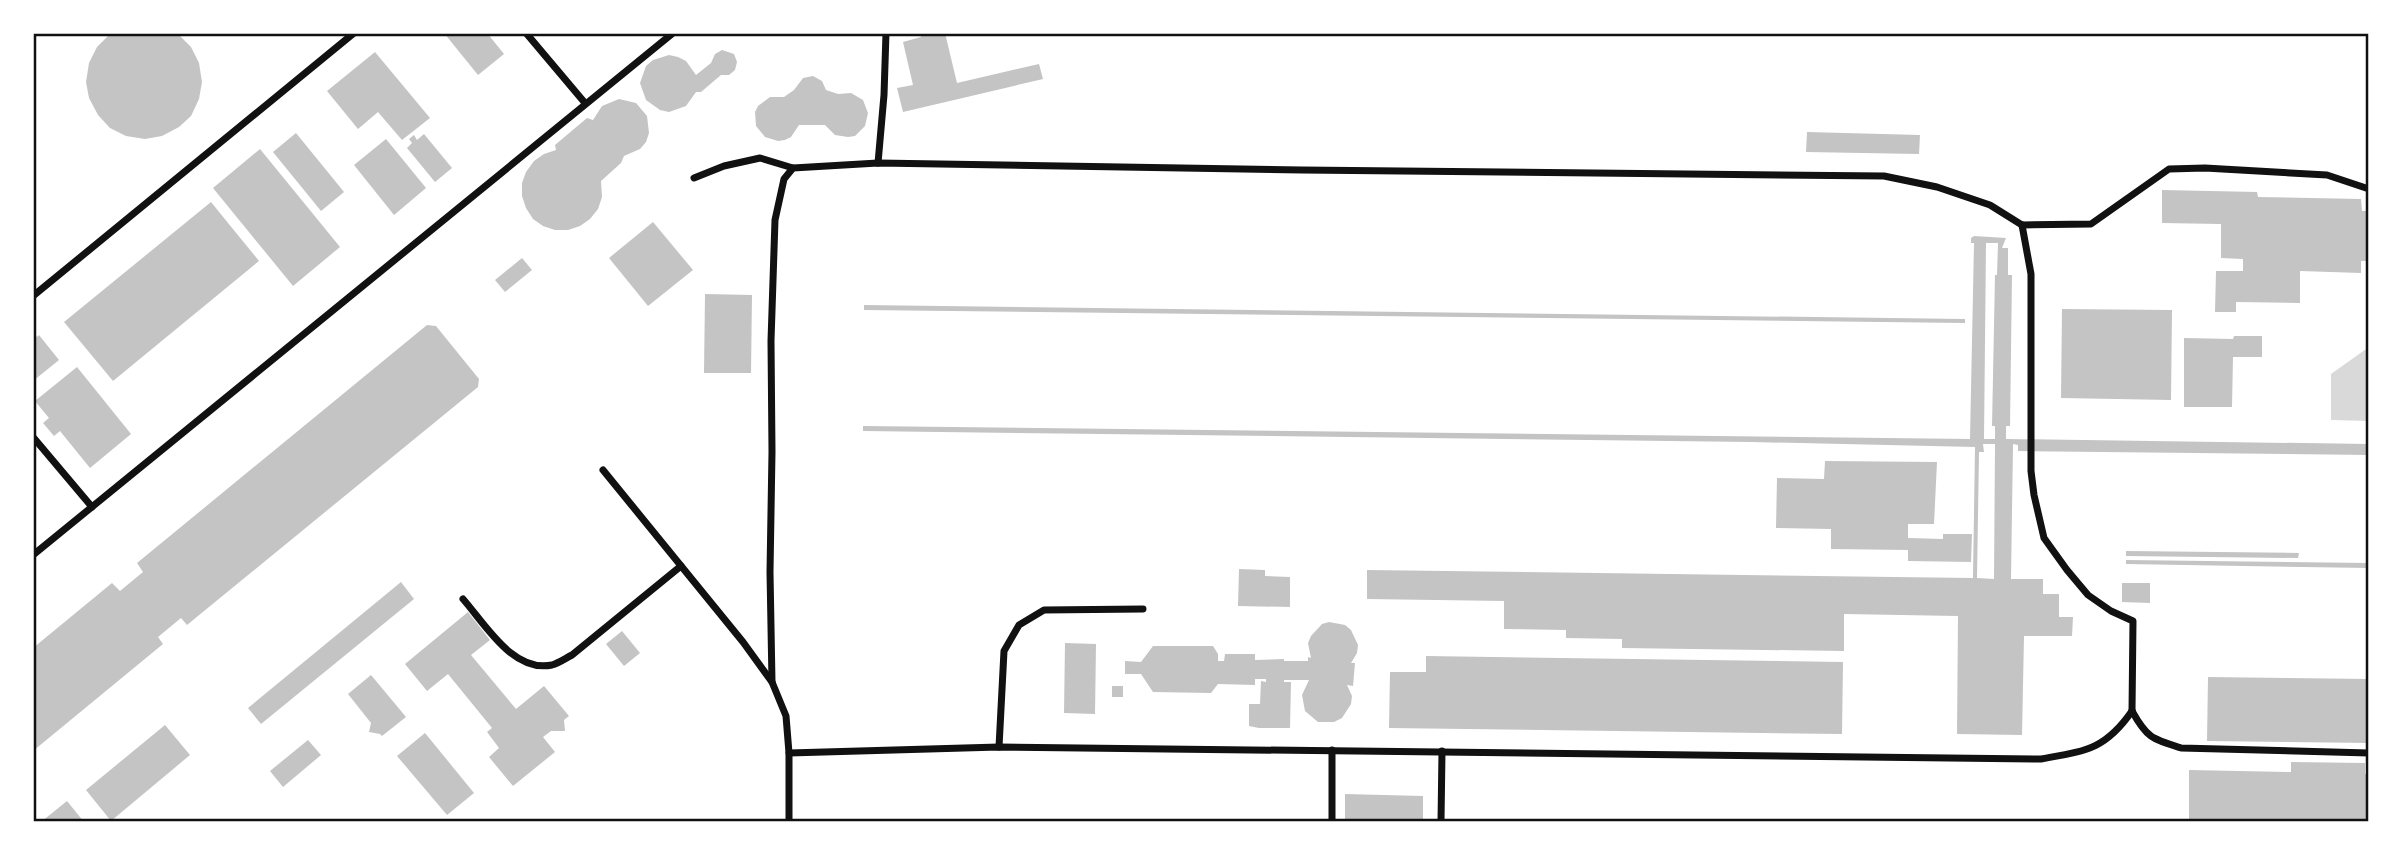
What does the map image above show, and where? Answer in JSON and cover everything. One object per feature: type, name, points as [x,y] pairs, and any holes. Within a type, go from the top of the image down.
[{"type":"street","points":[[33,296],[354,33]]},
{"type":"street","points":[[526,33],[585,103]]},
{"type":"street","points":[[33,555],[673,33]]},
{"type":"street","points":[[877,163],[884,95],[886,33]]},
{"type":"street","points":[[694,178],[724,166],[760,159],[793,168],[877,163],[1884,176],[1937,187],[1990,205],[2022,225],[2091,224],[2169,169],[2204,168],[2328,175],[2369,189]]},
{"type":"street","points":[[772,682],[771,341],[775,220],[784,179],[793,168]]},
{"type":"street","points":[[2022,225],[2031,274],[2030,424],[2034,495],[2044,538],[2088,594],[2111,611],[2133,621],[2132,711],[2144,733],[2163,743],[2181,748],[2369,753]]},
{"type":"street","points":[[33,437],[92,507]]},
{"type":"street","points":[[604,470],[743,642],[772,682],[786,716],[789,822]]},
{"type":"street","points":[[463,599],[507,650],[530,664],[553,665],[572,655],[681,566]]},
{"type":"street","points":[[999,747],[1004,651],[1019,625],[1044,610],[1143,608]]},
{"type":"street","points":[[789,753],[999,747],[2041,759],[2087,751],[2118,732],[2132,711]]},
{"type":"street","points":[[1332,750],[1332,822]]},
{"type":"street","points":[[1441,822],[1442,751]]},
{"type":"shaded area","points":[[2369,347],[2369,421],[2331,420],[2331,374]]},
{"type":"building","points":[[111,33],[177,33],[191,47],[199,63],[202,82],[199,99],[191,116],[179,127],[162,136],[145,139],[126,136],[110,128],[98,115],[89,98],[86,82],[89,63],[97,47]]},
{"type":"building","points":[[444,33],[487,33],[504,54],[478,75]]},
{"type":"building","points":[[920,33],[945,33],[957,83],[1039,64],[1043,79],[903,112],[897,88],[913,85],[903,42],[921,37]]},
{"type":"building","points":[[722,50],[734,54],[737,62],[735,70],[729,75],[721,75],[701,92],[696,92],[686,106],[669,112],[660,110],[646,100],[640,83],[646,66],[653,60],[669,55],[678,57],[686,61],[696,75]]},
{"type":"building","points":[[375,52],[430,118],[402,140],[378,112],[358,129],[327,91]]},
{"type":"building","points":[[813,76],[822,81],[826,90],[838,94],[851,93],[863,100],[868,113],[865,126],[855,136],[848,137],[835,135],[825,125],[799,125],[791,137],[785,140],[765,137],[756,126],[755,112],[758,106],[770,97],[784,97],[794,90],[803,78]]},
{"type":"building","points":[[619,99],[636,103],[647,116],[649,133],[646,142],[640,149],[624,156],[621,163],[601,181],[602,197],[598,209],[590,219],[568,230],[543,226],[533,219],[522,196],[522,183],[526,172],[534,161],[556,150],[555,145],[587,118],[593,120],[602,106]]},
{"type":"building","points":[[1807,132],[1920,135],[1919,154],[1806,152]]},
{"type":"building","points":[[296,133],[344,192],[321,211],[273,152]]},
{"type":"building","points":[[424,134],[452,168],[435,182],[407,148],[412,143],[409,139],[414,135],[417,140]]},
{"type":"building","points":[[386,139],[426,188],[394,215],[354,165]]},
{"type":"building","points":[[260,149],[340,247],[293,286],[213,188]]},
{"type":"building","points":[[2162,190],[2257,192],[2258,197],[2361,199],[2362,211],[2369,211],[2369,261],[2361,261],[2361,273],[2300,271],[2300,303],[2236,302],[2236,312],[2215,312],[2216,271],[2243,271],[2243,259],[2221,258],[2221,224],[2162,223]]},
{"type":"building","points":[[211,202],[259,261],[113,381],[64,322]]},
{"type":"building","points":[[653,222],[693,270],[648,306],[609,258]]},
{"type":"building","points":[[1971,238],[2006,238],[2002,248],[2008,248],[2008,275],[2012,275],[2010,426],[2006,426],[2006,439],[2369,444],[2369,455],[2018,451],[2018,445],[2013,444],[2011,579],[2043,579],[2043,594],[2059,594],[2059,617],[2073,617],[2072,636],[2024,636],[2022,735],[1957,734],[1958,616],[1844,614],[1844,651],[1622,648],[1622,639],[1566,638],[1566,630],[1504,629],[1504,601],[1367,599],[1367,570],[1973,578],[1975,447],[863,431],[863,426],[1970,439],[1974,243],[1971,243]],"holes":[[[1986,243],[1998,243],[1992,426],[1995,426],[1995,439],[1984,439]],[[1983,444],[1995,444],[1994,579],[1977,578],[1979,452],[1984,452]]]},
{"type":"building","points":[[522,258],[532,270],[505,292],[495,280]]},
{"type":"building","points":[[705,294],[752,295],[751,373],[704,373]]},
{"type":"building","points":[[864,305],[1965,319],[1965,323],[864,310]]},
{"type":"building","points":[[2062,309],[2172,310],[2171,400],[2061,398]]},
{"type":"building","points":[[427,325],[436,326],[479,379],[478,387],[187,625],[181,618],[158,637],[163,644],[33,751],[33,648],[112,583],[120,591],[143,572],[137,563]]},
{"type":"building","points":[[33,332],[37,337],[39,335],[59,360],[33,381]]},
{"type":"building","points":[[2234,336],[2262,336],[2262,357],[2233,357],[2232,407],[2184,407],[2184,338],[2233,339]]},
{"type":"building","points":[[77,367],[131,434],[90,468],[60,431],[54,436],[43,423],[49,418],[35,401]]},
{"type":"building","points":[[1825,461],[1937,462],[1934,524],[1908,524],[1908,538],[1943,539],[1943,534],[1972,534],[1971,562],[1908,561],[1908,550],[1831,549],[1831,529],[1776,528],[1777,478],[1824,479]]},
{"type":"building","points":[[2126,551],[2299,553],[2298,558],[2126,556]]},
{"type":"building","points":[[2126,560],[2369,563],[2369,568],[2126,564]]},
{"type":"building","points":[[1239,569],[1265,570],[1265,576],[1290,577],[1290,607],[1238,606]]},
{"type":"building","points":[[401,582],[414,599],[261,724],[248,708]]},
{"type":"building","points":[[2122,583],[2150,583],[2150,603],[2122,602]]},
{"type":"building","points":[[468,612],[490,640],[471,655],[516,709],[544,686],[569,716],[564,720],[565,731],[551,731],[543,737],[555,752],[513,786],[489,757],[499,748],[487,732],[492,728],[448,674],[427,691],[405,664]]},
{"type":"building","points":[[1329,622],[1345,625],[1351,630],[1358,645],[1351,663],[1355,663],[1353,686],[1347,685],[1352,696],[1351,704],[1342,718],[1334,722],[1318,722],[1305,711],[1302,695],[1309,680],[1284,680],[1291,682],[1290,728],[1259,728],[1249,726],[1249,704],[1260,704],[1261,681],[1266,682],[1266,679],[1255,679],[1255,685],[1218,684],[1211,693],[1153,692],[1141,674],[1125,674],[1125,661],[1141,662],[1153,646],[1213,646],[1218,654],[1218,661],[1224,661],[1225,654],[1255,654],[1255,660],[1308,661],[1308,657],[1311,658],[1308,643],[1311,636],[1322,624]]},
{"type":"building","points":[[622,631],[640,653],[624,666],[606,644]]},
{"type":"building","points":[[1065,643],[1096,644],[1095,714],[1064,713]]},
{"type":"building","points":[[1426,656],[1843,662],[1842,734],[1389,728],[1390,672],[1426,672]]},
{"type":"building","points":[[371,675],[406,717],[382,736],[369,732],[371,723],[348,694]]},
{"type":"building","points":[[2208,677],[2369,679],[2369,743],[2207,741]]},
{"type":"building","points":[[1112,686],[1123,686],[1123,697],[1112,697]]},
{"type":"building","points":[[165,725],[190,755],[111,821],[86,790]]},
{"type":"building","points":[[425,733],[474,793],[447,815],[397,756]]},
{"type":"building","points":[[308,740],[321,755],[283,787],[270,771]]},
{"type":"building","points":[[2291,762],[2365,763],[2365,774],[2369,774],[2369,822],[2189,822],[2189,770],[2291,772]]},
{"type":"building","points":[[1345,794],[1423,796],[1423,822],[1345,822]]},
{"type":"building","points":[[67,801],[84,822],[41,822]]}]
